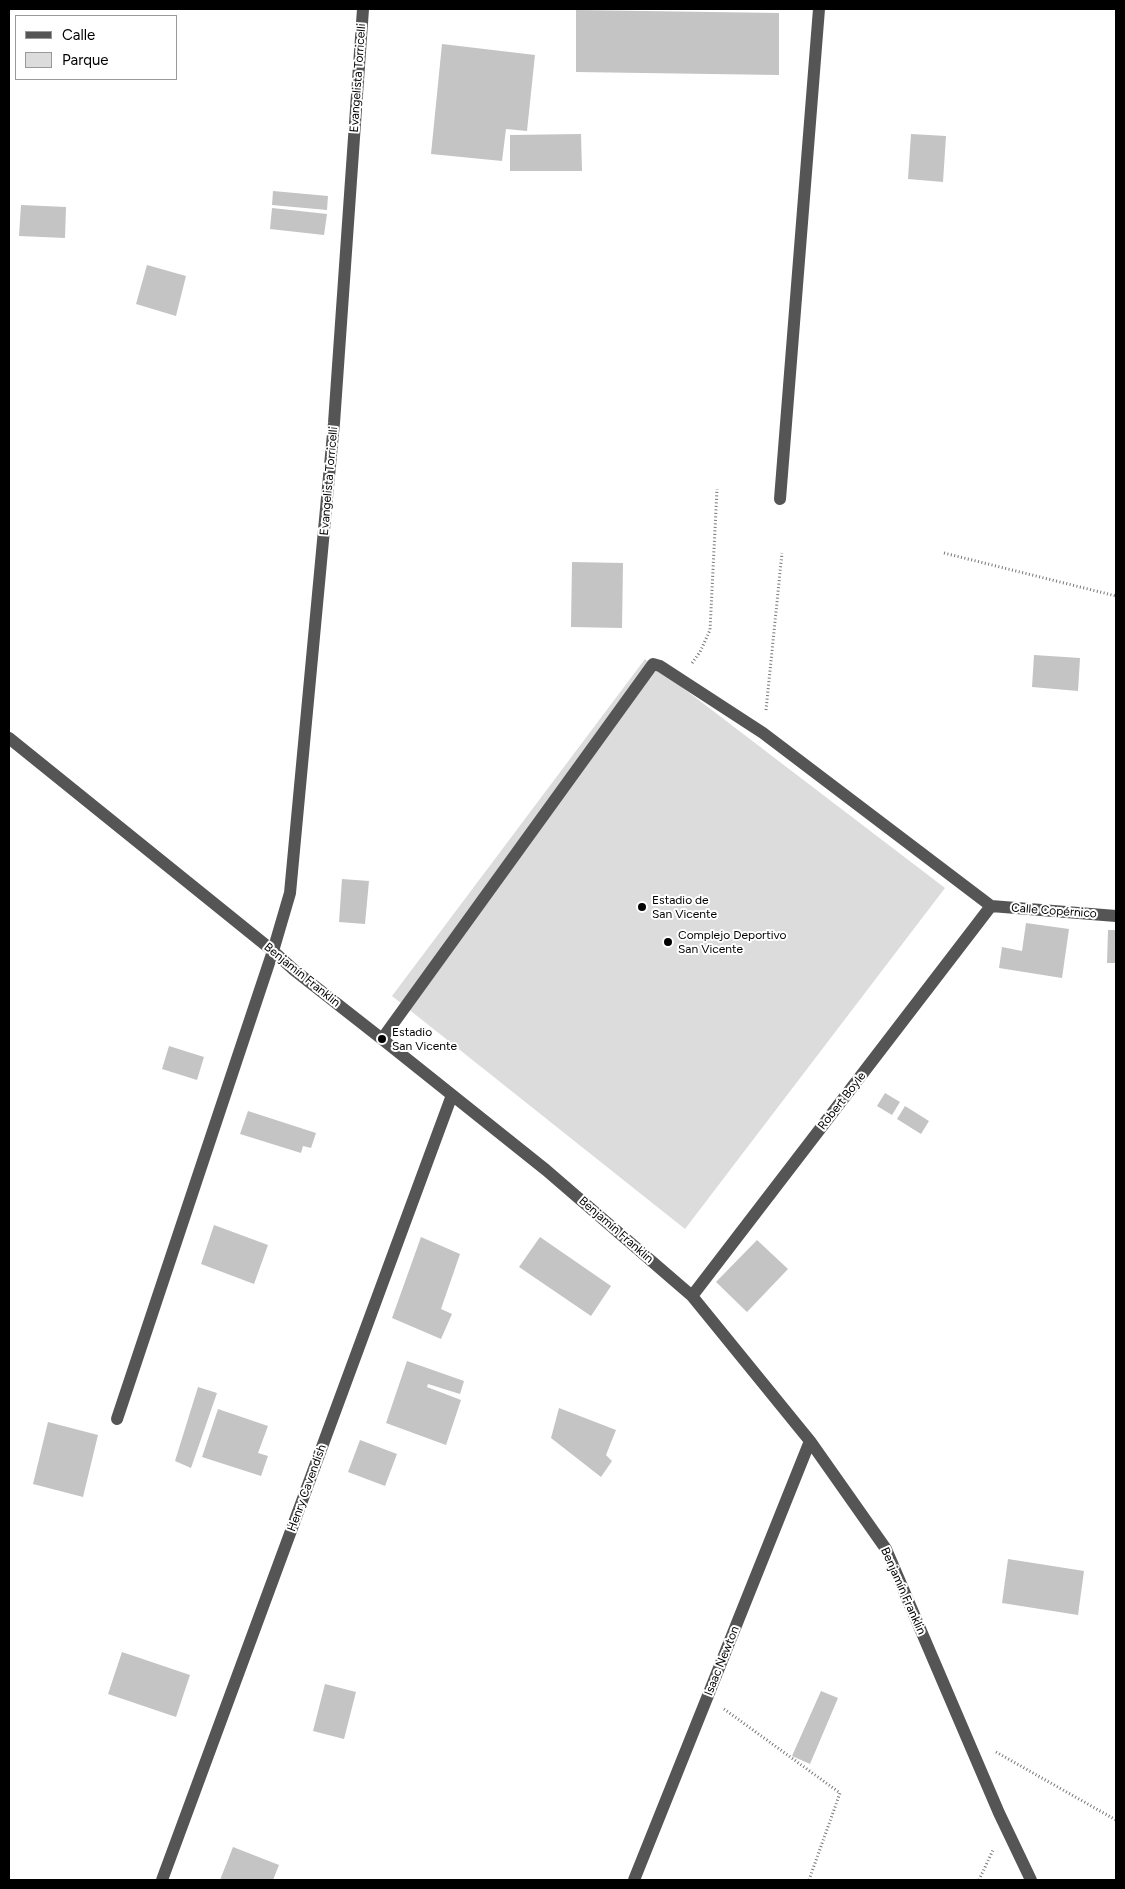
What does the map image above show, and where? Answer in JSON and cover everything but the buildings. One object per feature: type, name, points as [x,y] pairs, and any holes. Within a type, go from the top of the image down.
[{"type":"street","name":"Evangelista Torricelli","points":[[117,1419],[273,951],[290,893],[334,423],[363,9]]},
{"type":"street","points":[[780,500],[819,9]]},
{"type":"street","points":[[382,1039],[649,667],[657,664],[763,733],[991,906]]},
{"type":"street","name":"Benjamín Franklin","points":[[9,738],[294,970],[546,1170],[692,1296],[810,1441],[886,1548],[999,1813],[1031,1880]]},
{"type":"street","name":"Calle Copérnico","points":[[991,906],[1116,916]]},
{"type":"street","name":"Robert Boyle","points":[[692,1296],[991,906]]},
{"type":"street","name":"Henry Cavendish","points":[[162,1880],[452,1095]]},
{"type":"street","name":"Isaac Newton","points":[[634,1880],[810,1441]]},
{"type":"path","points":[[680,679],[700,652],[710,630],[717,489]]},
{"type":"path","points":[[763,733],[782,553]]},
{"type":"path","points":[[944,553],[1116,596]]},
{"type":"path","points":[[707,1697],[840,1793],[809,1880]]},
{"type":"path","points":[[973,1752],[999,1752],[1116,1820]]},
{"type":"green space","name":"Estadio de San Vicente","points":[[645,659],[945,888],[685,1229],[392,996]]},
{"type":"place","name":"Estadio de San Vicente","points":[[642,907]]},
{"type":"place","name":"Complejo Deportivo San Vicente","points":[[668,942]]},
{"type":"place","name":"Estadio San Vicente","points":[[382,1039]]}]
